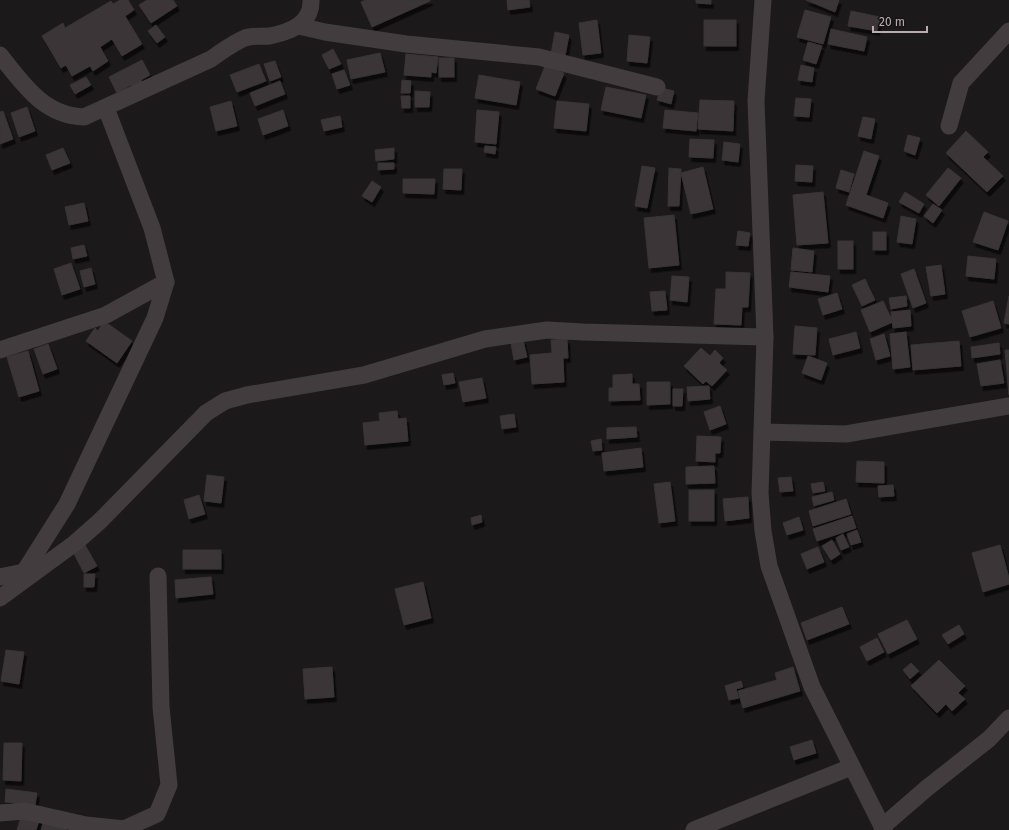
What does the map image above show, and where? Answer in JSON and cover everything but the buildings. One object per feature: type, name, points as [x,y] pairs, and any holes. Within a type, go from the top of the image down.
[{"type":"street","points":[[0,56],[45,106],[69,117],[84,117],[211,58],[228,46],[247,37],[270,36],[292,30],[305,21],[311,9],[311,0]]},
{"type":"street","points":[[763,0],[756,101],[765,338],[760,493],[769,566],[812,688],[883,828],[927,788],[989,740],[1009,718]]},
{"type":"street","points":[[299,26],[325,32],[399,43],[539,57],[657,87]]},
{"type":"street","points":[[949,126],[961,83],[1009,31]]},
{"type":"street","points":[[14,588],[67,504],[155,318],[166,282],[152,228],[106,108]]},
{"type":"street","points":[[0,350],[106,315],[166,282]]},
{"type":"street","points":[[0,598],[75,543],[100,521],[206,413],[225,401],[247,395],[364,375],[486,339],[547,330],[765,338]]},
{"type":"street","points":[[762,432],[846,434],[1009,406]]},
{"type":"street","points":[[0,576],[24,572]]},
{"type":"street","points":[[0,813],[24,811],[86,825],[124,828],[157,814],[169,785],[161,707],[158,576]]},
{"type":"street","points":[[694,830],[852,767]]}]
